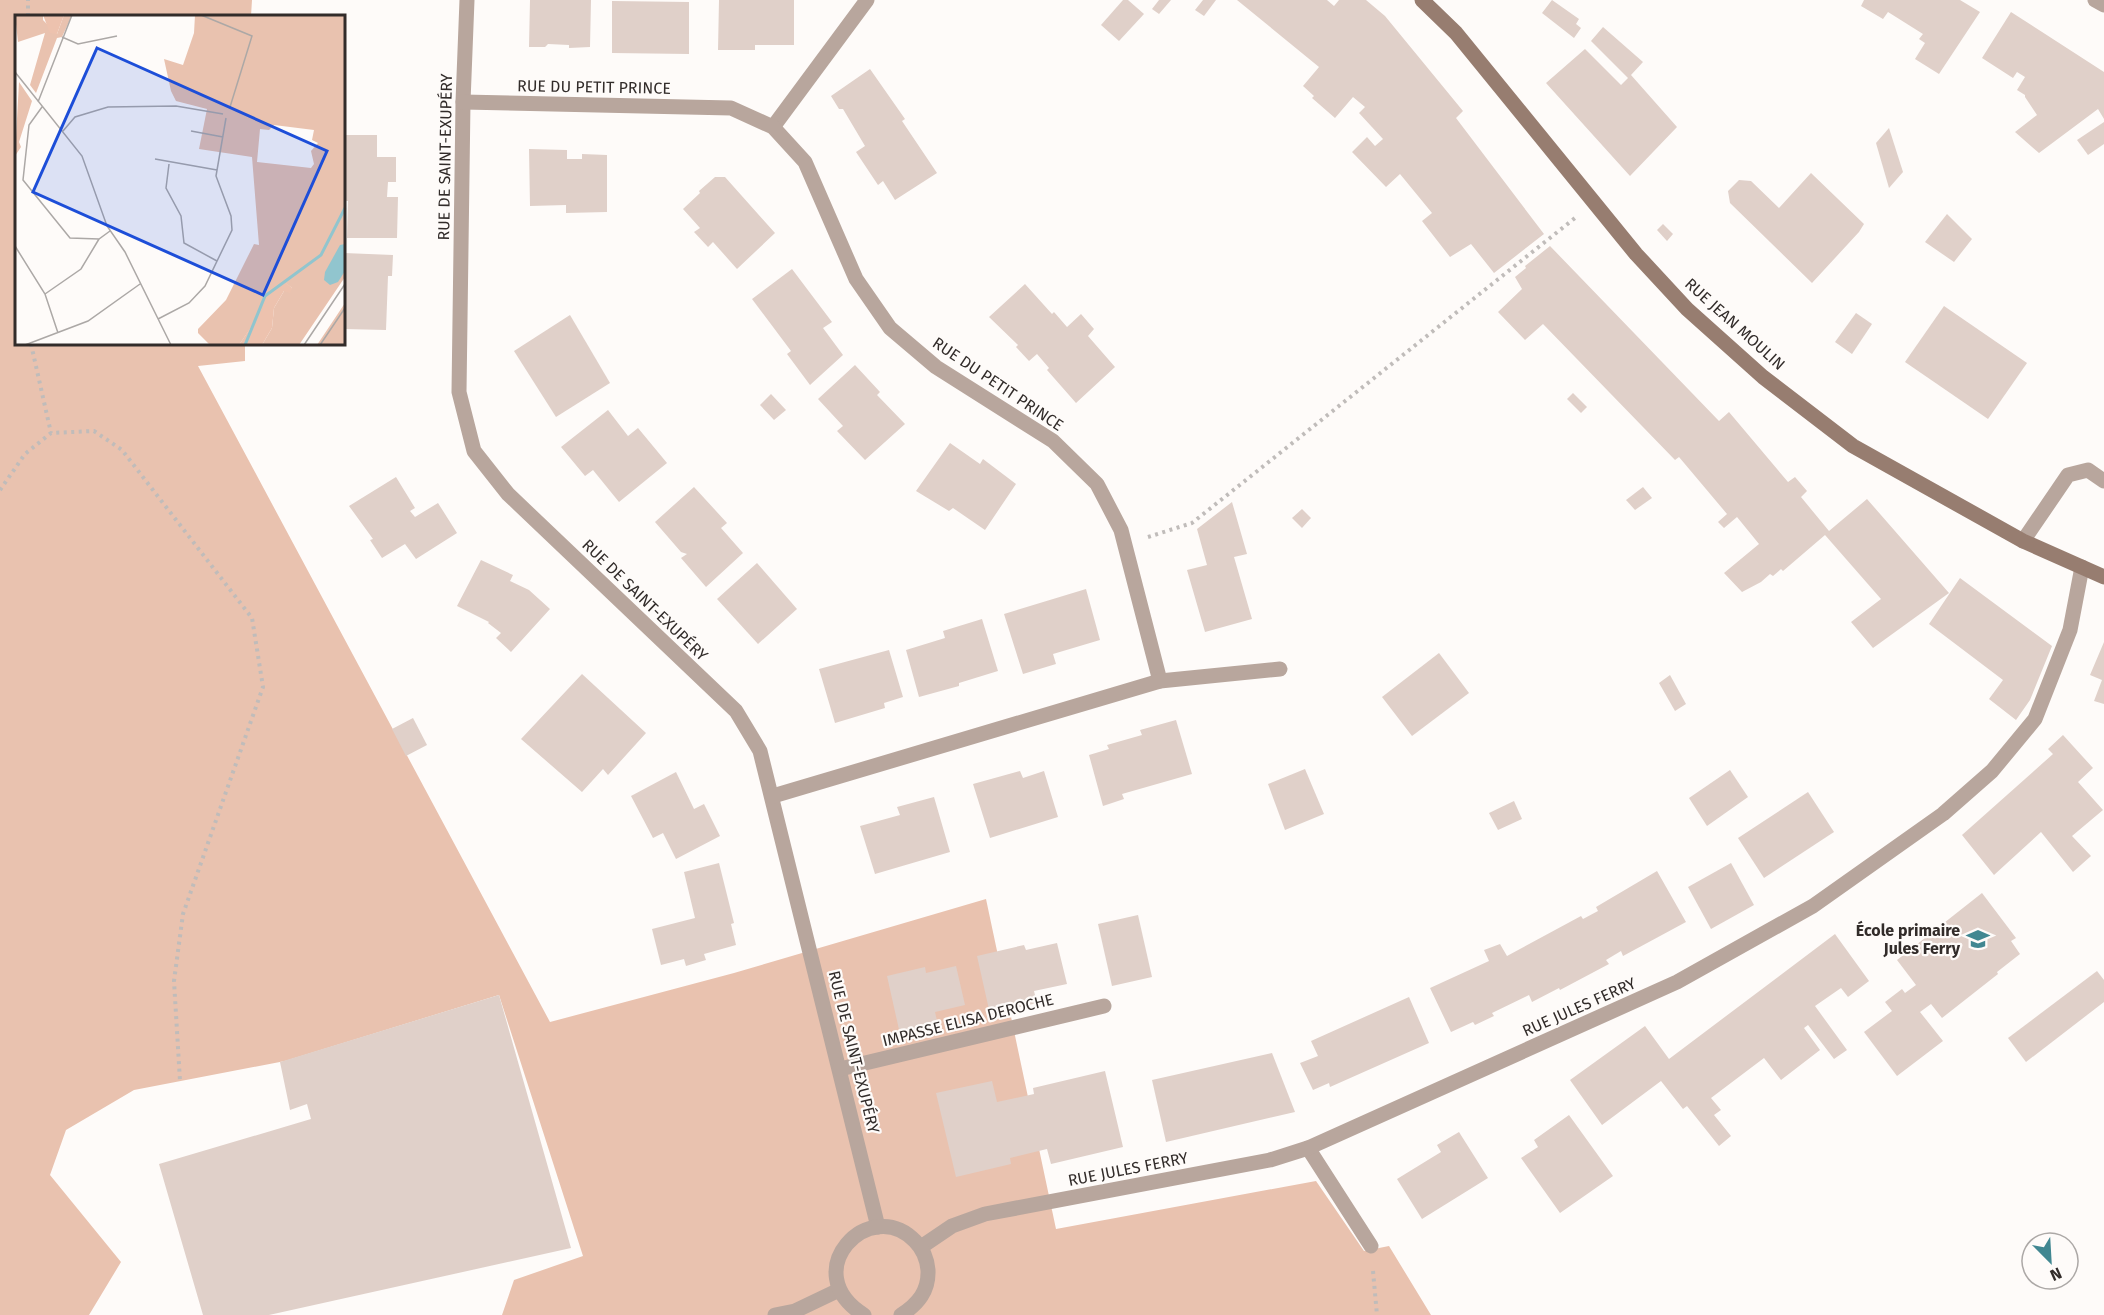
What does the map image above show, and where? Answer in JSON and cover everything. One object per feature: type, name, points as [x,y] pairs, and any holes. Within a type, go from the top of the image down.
[{"type":"main road","name":"RUE JEAN MOULIN","points":[[1422,0],[1456,33],[1636,254],[1687,309],[1763,377],[1853,446],[2023,541],[2104,577]]},
{"type":"street","name":"RUE DE SAINT-EXUPÉRY","points":[[467,0],[463,102],[459,392],[474,451],[508,494],[736,711],[760,751],[878,1227]]},
{"type":"street","points":[[773,127],[867,0]]},
{"type":"street","points":[[2095,0],[2104,5]]},
{"type":"street","name":"RUE DU PETIT PRINCE","points":[[463,102],[731,108],[773,127],[805,162],[856,279],[890,328],[936,367],[1053,441],[1097,484],[1121,530],[1160,681]]},
{"type":"street","points":[[2023,541],[2068,475],[2088,470],[2104,482]]},
{"type":"street","name":"RUE JULES FERRY","points":[[921,1247],[952,1226],[985,1214],[1270,1160],[1308,1148],[1677,982],[1813,906],[1943,814],[1992,771],[2035,719],[2070,630],[2082,567]]},
{"type":"street","points":[[773,796],[1160,681],[1280,669]]},
{"type":"street","name":"IMPASSE ELISA DEROCHE","points":[[840,1069],[1104,1005]]},
{"type":"street","points":[[1308,1148],[1371,1246]]},
{"type":"street","points":[[864,1315],[850,1306],[839,1290],[836,1274],[839,1256],[848,1242],[862,1232],[878,1227],[895,1228],[910,1236],[921,1247],[928,1263],[928,1278],[924,1294],[914,1307],[901,1315]]},
{"type":"street","points":[[776,1315],[795,1311],[839,1290]]},
{"type":"path","points":[[1124,544],[1192,523],[1595,202]]},
{"type":"path","points":[[31,345],[51,433]]},
{"type":"path","points":[[0,490],[25,454],[51,433],[94,431],[123,450],[252,618],[263,687],[183,914],[174,981],[180,1081]]},
{"type":"path","points":[[1371,1246],[1377,1315]]},
{"type":"shaded area","points":[[0,0],[252,0],[251,15],[15,15],[15,345],[245,345],[245,361],[198,366],[550,1022],[734,973],[986,899],[1056,1229],[1316,1181],[1364,1251],[1389,1246],[1431,1315],[502,1315],[514,1280],[583,1256],[499,995],[285,1061],[134,1090],[66,1130],[50,1175],[121,1262],[89,1315],[0,1315]]},
{"type":"building","points":[[530,0],[591,0],[590,47],[569,48],[569,45],[548,44],[545,47],[529,47]]},
{"type":"building","points":[[719,0],[794,0],[794,45],[755,45],[755,50],[718,50]]},
{"type":"building","points":[[1123,0],[1128,0],[1144,14],[1119,41],[1101,25]]},
{"type":"building","points":[[1159,0],[1171,0],[1159,14],[1152,9]]},
{"type":"building","points":[[1203,0],[1216,0],[1204,16],[1195,10]]},
{"type":"building","points":[[1237,0],[1327,0],[1334,6],[1339,0],[1366,0],[1385,16],[1463,111],[1456,118],[1544,234],[1494,273],[1471,244],[1450,257],[1422,221],[1432,213],[1400,174],[1386,187],[1352,152],[1367,137],[1375,146],[1383,139],[1359,113],[1365,107],[1353,97],[1335,118],[1312,98],[1314,96],[1303,86],[1319,67]]},
{"type":"building","points":[[1552,0],[1579,19],[1576,24],[1581,28],[1574,38],[1542,13]]},
{"type":"building","points":[[1864,0],[1960,0],[1980,12],[1939,74],[1915,59],[1925,43],[1919,39],[1923,34],[1888,12],[1883,19],[1861,6]]},
{"type":"building","points":[[612,1],[689,2],[689,54],[612,53]]},
{"type":"building","points":[[2011,12],[2104,72],[2104,119],[2098,109],[2039,153],[2015,132],[2037,115],[2025,95],[2017,90],[2025,77],[2017,72],[2013,78],[1982,58]]},
{"type":"building","points":[[1603,27],[1643,62],[1631,75],[1677,127],[1630,176],[1546,83],[1585,49],[1621,85],[1628,78],[1591,41]]},
{"type":"building","points":[[870,69],[905,119],[902,121],[937,173],[895,200],[883,181],[878,185],[856,152],[865,146],[843,109],[839,109],[831,96]]},
{"type":"building","points":[[2104,122],[2104,144],[2088,155],[2077,140]]},
{"type":"building","points":[[1889,128],[1903,172],[1889,188],[1876,143]]},
{"type":"building","points":[[345,135],[377,135],[377,157],[396,157],[396,182],[388,182],[387,197],[398,197],[397,238],[347,238],[348,201],[345,201]]},
{"type":"building","points":[[529,149],[567,150],[567,159],[582,159],[582,154],[607,155],[607,212],[566,213],[566,205],[530,206]]},
{"type":"building","points":[[1811,173],[1864,224],[1812,283],[1730,203],[1728,191],[1739,180],[1751,181],[1779,208]]},
{"type":"building","points":[[715,177],[725,177],[775,233],[737,269],[713,242],[708,247],[694,232],[700,228],[683,209]]},
{"type":"building","points":[[1947,214],[1972,239],[1954,262],[1925,242]]},
{"type":"building","points":[[1663,224],[1673,234],[1667,241],[1657,230]]},
{"type":"building","points":[[1550,246],[1719,421],[1729,412],[1788,482],[1795,477],[1807,491],[1801,497],[1829,531],[1867,499],[1949,593],[1873,648],[1851,622],[1881,599],[1825,535],[1783,571],[1781,569],[1773,576],[1770,574],[1761,582],[1742,592],[1724,573],[1759,544],[1737,517],[1724,528],[1718,522],[1727,514],[1679,457],[1675,460],[1543,324],[1525,340],[1498,312],[1522,289],[1515,277]]},
{"type":"building","points":[[345,253],[393,255],[392,276],[388,276],[386,330],[345,329]]},
{"type":"building","points":[[792,269],[832,322],[823,328],[843,355],[810,385],[787,354],[791,351],[752,299]]},
{"type":"building","points":[[1025,284],[1067,327],[1081,314],[1094,329],[1088,336],[1115,367],[1076,403],[1047,370],[1049,368],[1037,354],[1029,361],[1016,347],[1018,345],[989,317]]},
{"type":"building","points":[[1944,306],[2027,363],[1988,419],[1905,362]]},
{"type":"building","points":[[1856,313],[1872,324],[1852,354],[1835,342]]},
{"type":"building","points":[[570,315],[610,383],[556,417],[514,351]]},
{"type":"building","points":[[855,365],[880,392],[877,395],[905,424],[865,460],[837,431],[843,426],[818,399]]},
{"type":"building","points":[[1573,393],[1587,407],[1581,413],[1567,399]]},
{"type":"building","points":[[771,394],[786,410],[774,420],[760,405]]},
{"type":"building","points":[[608,410],[628,436],[638,428],[667,463],[619,502],[593,470],[585,476],[561,447]]},
{"type":"building","points":[[950,443],[980,464],[983,459],[1016,484],[985,530],[953,508],[949,511],[916,491]]},
{"type":"building","points":[[396,477],[415,508],[410,511],[415,517],[438,503],[457,533],[416,559],[405,544],[382,558],[370,540],[373,539],[349,506]]},
{"type":"building","points":[[694,487],[727,523],[721,528],[743,553],[706,587],[681,558],[687,554],[681,552],[655,522]]},
{"type":"building","points":[[1643,487],[1652,498],[1635,510],[1626,500]]},
{"type":"building","points":[[1232,502],[1247,554],[1234,557],[1252,619],[1205,632],[1187,570],[1207,565],[1197,529]]},
{"type":"building","points":[[1302,509],[1311,518],[1302,528],[1292,518]]},
{"type":"building","points":[[481,560],[513,575],[510,581],[529,590],[550,609],[511,652],[496,638],[501,633],[489,622],[457,606]]},
{"type":"building","points":[[757,563],[797,609],[758,644],[717,599]]},
{"type":"building","points":[[1960,578],[2052,646],[2030,700],[2016,720],[1989,699],[2003,680],[1929,624]]},
{"type":"building","points":[[1086,589],[1100,640],[1053,654],[1056,664],[1023,674],[1004,614]]},
{"type":"building","points":[[982,619],[998,671],[959,683],[959,686],[919,697],[906,650],[945,638],[943,631]]},
{"type":"building","points":[[2104,642],[2104,704],[2094,701],[2102,680],[2090,675]]},
{"type":"building","points":[[889,650],[903,697],[884,703],[885,708],[835,723],[819,669]]},
{"type":"building","points":[[1439,653],[1469,693],[1412,736],[1382,697]]},
{"type":"building","points":[[582,674],[646,733],[608,775],[603,769],[582,792],[521,739]]},
{"type":"building","points":[[1670,675],[1686,704],[1675,711],[1659,683]]},
{"type":"building","points":[[413,718],[427,745],[406,756],[392,729]]},
{"type":"building","points":[[1176,720],[1192,774],[1122,794],[1124,799],[1103,806],[1089,755],[1109,749],[1107,745],[1142,735],[1140,730]]},
{"type":"building","points":[[2063,735],[2093,768],[2078,782],[2103,810],[2072,836],[2091,856],[2073,872],[2041,832],[1994,875],[1962,835],[2053,754],[2048,749]]},
{"type":"building","points":[[1305,769],[1324,814],[1285,830],[1268,784]]},
{"type":"building","points":[[1730,770],[1748,797],[1707,826],[1689,798]]},
{"type":"building","points":[[1020,771],[1023,778],[1044,771],[1058,817],[990,838],[973,784]]},
{"type":"building","points":[[676,772],[694,809],[704,804],[720,836],[676,859],[663,833],[653,838],[631,796]]},
{"type":"building","points":[[1808,792],[1834,832],[1764,878],[1738,838]]},
{"type":"building","points":[[934,797],[950,852],[875,874],[860,826],[900,815],[897,807]]},
{"type":"building","points":[[1514,801],[1522,819],[1498,830],[1489,813]]},
{"type":"building","points":[[719,863],[734,923],[731,924],[736,945],[704,954],[706,960],[686,966],[684,959],[661,965],[652,929],[695,918],[684,872]]},
{"type":"building","points":[[1731,863],[1754,905],[1711,929],[1688,887]]},
{"type":"building","points":[[1657,871],[1686,922],[1623,956],[1621,951],[1606,960],[1609,964],[1560,990],[1559,988],[1532,1002],[1529,995],[1492,1013],[1494,1016],[1475,1025],[1473,1022],[1451,1032],[1430,988],[1489,961],[1484,950],[1500,944],[1507,956],[1581,916],[1583,919],[1598,911],[1596,907]]},
{"type":"building","points":[[1982,893],[2016,938],[2011,941],[2020,954],[1942,1018],[1931,1004],[1920,1012],[1943,1041],[1897,1076],[1864,1032],[1892,1011],[1885,1002],[1902,989],[1905,993],[1916,985],[1897,960]]},
{"type":"building","points":[[1138,915],[1152,977],[1112,986],[1098,924]]},
{"type":"building","points":[[1835,934],[1869,981],[1848,997],[1841,988],[1815,1006],[1847,1050],[1834,1059],[1808,1025],[1804,1028],[1820,1050],[1781,1080],[1764,1058],[1711,1098],[1721,1110],[1714,1115],[1731,1136],[1719,1146],[1687,1106],[1683,1109],[1661,1081],[1602,1125],[1570,1080],[1645,1026],[1669,1059]]},
{"type":"building","points":[[1057,943],[1067,984],[1034,991],[1037,1003],[990,1014],[977,956],[1024,945],[1026,950]]},
{"type":"building","points":[[956,966],[965,1005],[935,1012],[938,1025],[900,1034],[887,976],[925,967],[926,973]]},
{"type":"building","points":[[2097,971],[2104,980],[2104,1002],[2026,1062],[2008,1038]]},
{"type":"building","points":[[499,995],[571,1248],[269,1315],[203,1315],[159,1164],[311,1119],[307,1104],[290,1110],[280,1062]]},
{"type":"building","points":[[1409,997],[1429,1043],[1330,1087],[1329,1083],[1313,1090],[1300,1063],[1318,1056],[1311,1041]]},
{"type":"building","points":[[1272,1053],[1295,1112],[1166,1142],[1152,1080]]},
{"type":"building","points":[[1105,1071],[1123,1147],[1051,1164],[1047,1149],[1010,1158],[1011,1164],[956,1177],[936,1093],[992,1081],[997,1102],[1034,1094],[1033,1088]]},
{"type":"building","points":[[1569,1115],[1613,1176],[1560,1213],[1521,1158],[1538,1147],[1534,1140]]},
{"type":"building","points":[[1459,1132],[1488,1178],[1422,1219],[1397,1179],[1441,1152],[1437,1145]]},
{"type":"place","name":"École primaire Jules Ferry","points":[[1978,939]]}]
